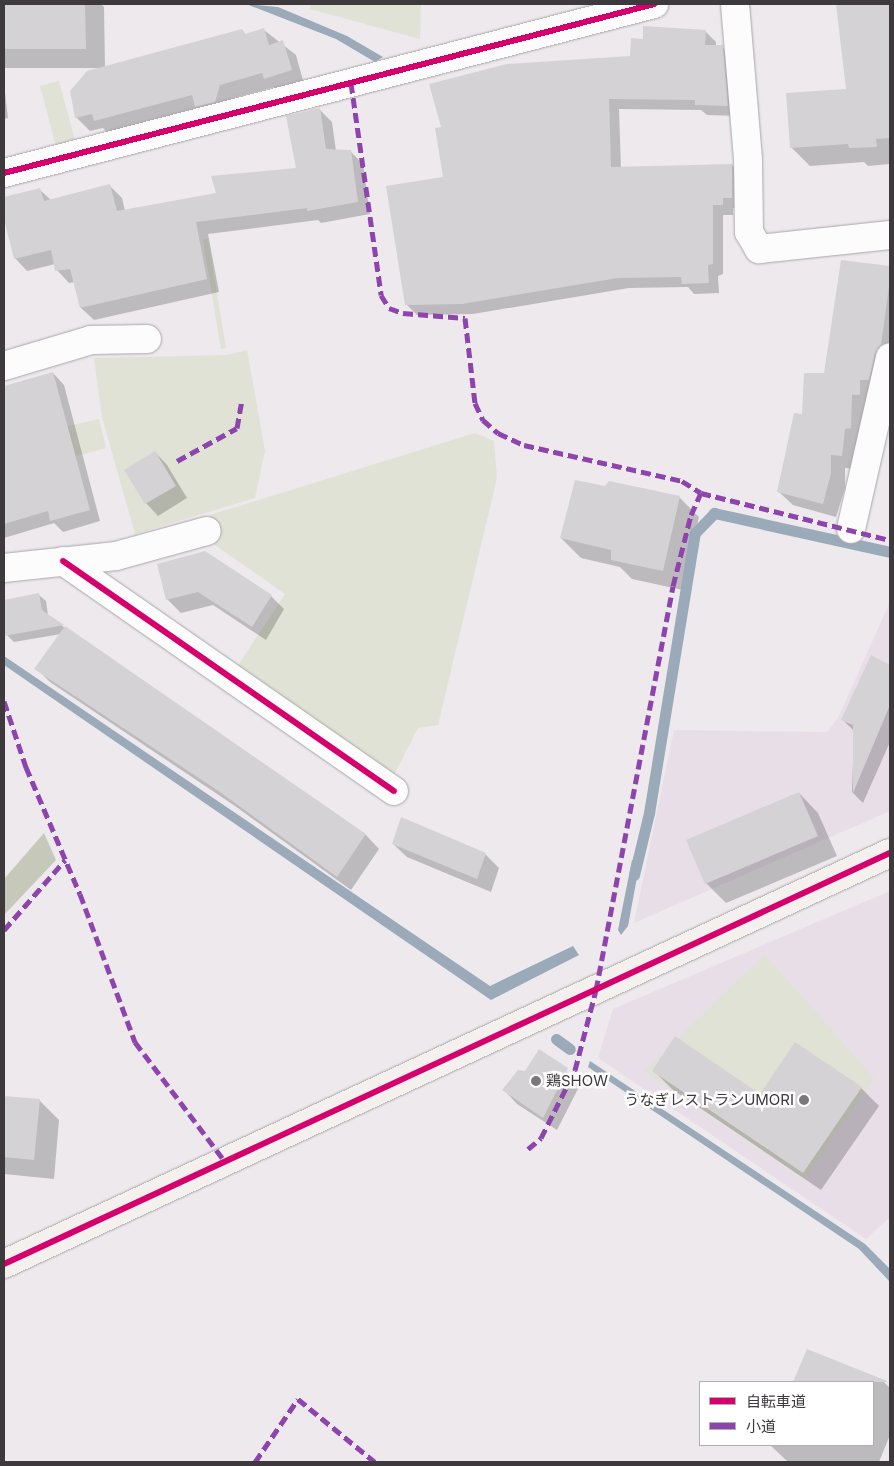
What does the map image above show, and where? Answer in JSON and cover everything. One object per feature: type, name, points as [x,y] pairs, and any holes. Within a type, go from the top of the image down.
[{"type":"street","points":[[4,173],[654,4]]},
{"type":"street","points":[[735,4],[748,160],[748,232],[759,249],[890,235]]},
{"type":"street","points":[[4,366],[91,340],[147,339]]},
{"type":"street","points":[[851,529],[890,357]]},
{"type":"street","points":[[4,568],[116,556],[207,530]]},
{"type":"street","points":[[63,561],[394,791]]},
{"type":"street","points":[[4,1264],[890,853]]},
{"type":"shaded area","points":[[310,4],[421,4],[420,39],[310,9]]},
{"type":"shaded area","points":[[59,81],[76,144],[57,150],[40,86]]},
{"type":"shaded area","points":[[208,239],[226,348],[221,349],[203,240]]},
{"type":"shaded area","points":[[247,350],[265,451],[255,498],[135,534],[102,417],[94,358],[227,355]]},
{"type":"shaded area","points":[[99,419],[106,448],[39,466],[30,435]]},
{"type":"shaded area","points":[[475,433],[494,441],[497,478],[438,725],[418,728],[394,775],[237,667],[285,594],[215,545],[210,515]]},
{"type":"shaded area","points":[[890,602],[890,811],[634,923],[674,730],[827,732],[838,718]]},
{"type":"shaded area","points":[[890,891],[890,1217],[866,1239],[598,1058],[613,1009]]},
{"type":"shaded area","points":[[765,954],[874,1078],[805,1179],[644,1071]]},
{"type":"green space","points":[[44,833],[56,860],[4,915],[4,879]]},
{"type":"water","points":[[246,4],[278,7],[347,36],[383,57],[375,62],[336,39]]},
{"type":"water","points":[[4,656],[490,986],[573,946],[579,955],[491,1000],[4,665]]},
{"type":"water","points":[[632,860],[640,861],[628,926],[621,935],[618,930]]},
{"type":"water","points":[[590,1061],[865,1244],[890,1269],[890,1282],[859,1249],[588,1067]]},
{"type":"building","points":[[4,4],[85,4],[86,49],[4,49]]},
{"type":"building","points":[[836,4],[890,4],[890,138],[876,139],[877,147],[849,148],[848,144],[790,148],[786,93],[846,89]]},
{"type":"building","points":[[643,26],[706,30],[705,45],[723,45],[728,106],[695,105],[695,100],[609,99],[611,167],[732,164],[732,198],[723,198],[723,205],[713,205],[713,264],[708,265],[709,283],[682,284],[681,277],[618,278],[462,304],[405,305],[386,186],[443,177],[435,128],[441,127],[429,84],[507,64],[630,56],[631,38],[643,39]]},
{"type":"building","points":[[264,28],[269,45],[283,40],[292,70],[264,79],[262,73],[220,85],[215,102],[195,107],[192,95],[94,121],[92,114],[75,118],[70,91],[87,71],[242,29],[245,34]]},
{"type":"building","points":[[320,108],[326,149],[351,150],[358,202],[307,211],[307,208],[196,222],[207,279],[80,308],[70,269],[55,271],[51,250],[14,259],[4,219],[4,197],[40,188],[44,201],[110,184],[117,211],[216,193],[211,176],[296,168],[286,116]]},
{"type":"building","points":[[841,260],[890,266],[890,279],[881,345],[875,354],[869,380],[860,380],[860,395],[852,395],[851,428],[845,429],[842,456],[831,455],[831,473],[823,504],[777,492],[794,413],[802,414],[804,373],[824,373]]},
{"type":"building","points":[[53,372],[90,510],[50,521],[48,511],[4,524],[4,386]]},
{"type":"building","points":[[155,451],[176,486],[145,504],[124,470]]},
{"type":"building","points":[[575,480],[605,486],[609,481],[680,496],[663,571],[611,560],[611,550],[560,538]]},
{"type":"building","points":[[205,551],[272,595],[252,627],[198,592],[166,600],[157,564]]},
{"type":"building","points":[[39,593],[42,610],[64,625],[4,636],[4,600]]},
{"type":"building","points":[[65,626],[366,834],[337,877],[220,792],[34,669]]},
{"type":"building","points":[[871,655],[890,665],[890,705],[853,793],[853,725],[841,720]]},
{"type":"building","points":[[799,792],[818,836],[705,884],[686,840]]},
{"type":"building","points":[[401,817],[486,853],[477,879],[392,844]]},
{"type":"building","name":"うなぎレストランUMORI","points":[[675,1036],[760,1094],[795,1042],[862,1087],[803,1173],[652,1071]]},
{"type":"building","name":"鶏SHOW","points":[[539,1049],[568,1068],[543,1118],[502,1090],[518,1070],[525,1071]]},
{"type":"building","points":[[4,1096],[40,1099],[34,1160],[4,1157]]},
{"type":"building","points":[[807,1349],[887,1382],[874,1381],[793,1381]]},
{"type":"waterway","points":[[634,875],[649,813],[695,533],[714,513],[890,552]]},
{"type":"waterway","points":[[556,1039],[570,1049]]},
{"type":"marked path","points":[[351,83],[381,295],[389,308],[403,313],[465,318],[475,403],[483,420],[498,433],[524,445],[682,481],[701,493]]},
{"type":"marked path","points":[[177,461],[237,428],[242,400]]},
{"type":"marked path","points":[[528,1149],[541,1138],[575,1070],[596,990],[673,586],[691,515],[701,493],[890,540]]},
{"type":"marked path","points":[[4,701],[26,767],[80,894],[135,1042],[224,1160]]},
{"type":"marked path","points":[[4,930],[65,860]]},
{"type":"marked path","points":[[255,1462],[298,1399],[375,1462]]},
{"type":"cycle path","points":[[4,173],[654,4]]},
{"type":"cycle path","points":[[63,561],[394,791]]},
{"type":"cycle path","points":[[4,1264],[890,853]]},
{"type":"place","name":"鶏SHOW","points":[[536,1081]]},
{"type":"place","name":"うなぎレストランUMORI","points":[[804,1100]]}]
